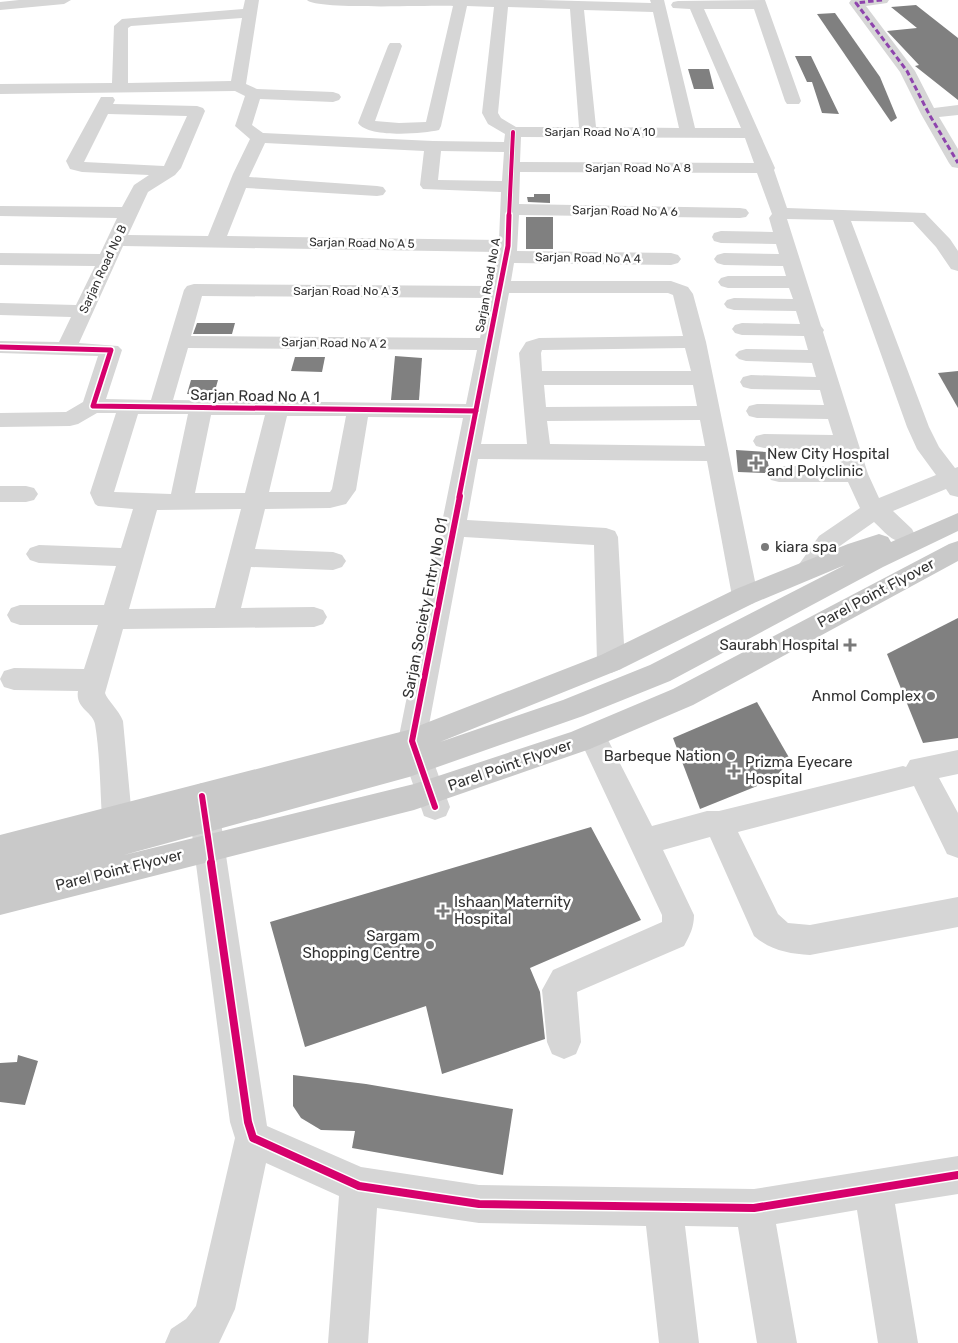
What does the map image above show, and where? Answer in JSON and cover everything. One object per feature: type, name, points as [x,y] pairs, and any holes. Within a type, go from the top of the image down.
[{"type":"main road","points":[[0,849],[412,741],[611,662],[745,596],[857,550],[958,520]]},
{"type":"main road","name":"Parel Point Flyover","points":[[0,875],[409,765],[574,708],[660,673],[874,561],[958,520]]},
{"type":"main road","name":"Parel Point Flyover","points":[[0,900],[414,797],[580,741],[683,696],[958,550]]},
{"type":"main road","points":[[0,911],[212,862],[435,807],[539,774],[596,744],[696,705],[896,598],[958,570]]},
{"type":"street","points":[[0,20],[11,4],[64,0]]},
{"type":"street","points":[[314,0],[335,2],[376,0],[501,4],[559,3],[577,6],[612,3],[695,5],[758,2],[793,101]]},
{"type":"street","points":[[882,0],[856,3],[907,71],[929,114],[958,162]]},
{"type":"street","points":[[395,46],[366,121],[368,125],[380,126],[425,128],[433,126],[435,124],[461,2]]},
{"type":"street","points":[[501,4],[490,113],[494,121],[513,139]]},
{"type":"street","points":[[658,4],[688,132]]},
{"type":"street","points":[[695,5],[752,133],[766,168],[780,213],[918,217],[943,243],[958,265]]},
{"type":"street","points":[[120,87],[122,26],[127,22],[251,6],[238,86]]},
{"type":"street","points":[[577,6],[588,132]]},
{"type":"street","points":[[0,107],[6,89],[238,86],[254,94],[333,97]]},
{"type":"street","points":[[216,240],[259,138],[243,126],[254,94]]},
{"type":"street","points":[[105,104],[197,111],[174,165],[169,171],[82,167],[76,165],[75,161],[105,104]]},
{"type":"street","points":[[929,114],[958,110]]},
{"type":"street","points":[[376,144],[380,126]]},
{"type":"street","name":"Sarjan Road No A 10","points":[[259,138],[433,146],[588,132],[752,133]]},
{"type":"street","name":"Sarjan Road No A","points":[[476,411],[507,251],[513,139]]},
{"type":"street","name":"Sarjan Road No A 8","points":[[433,146],[429,185],[511,177],[766,168]]},
{"type":"street","points":[[242,175],[320,170]]},
{"type":"street","name":"Sarjan Road No B","points":[[66,349],[140,189],[169,171]]},
{"type":"street","points":[[242,175],[377,191]]},
{"type":"street","name":"Sarjan Road No A 6","points":[[510,209],[740,213]]},
{"type":"street","points":[[0,211],[129,212]]},
{"type":"street","points":[[808,570],[828,542],[875,509],[955,481],[929,449],[918,427],[840,215]]},
{"type":"street","points":[[721,237],[782,228],[856,474],[870,504],[903,536]]},
{"type":"street","name":"Sarjan Road No A 5","points":[[117,240],[216,240],[507,251]]},
{"type":"street","name":"Sarjan Road No A 4","points":[[507,251],[671,259]]},
{"type":"street","points":[[0,259],[107,260]]},
{"type":"street","points":[[724,259],[792,260]]},
{"type":"street","points":[[728,282],[798,282]]},
{"type":"street","name":"Sarjan Road No A 3","points":[[179,342],[194,290],[677,288],[684,294],[696,342],[745,596]]},
{"type":"street","points":[[734,304],[806,305]]},
{"type":"street","points":[[0,309],[84,311]]},
{"type":"street","points":[[742,330],[814,330]]},
{"type":"street","points":[[160,407],[179,342]]},
{"type":"street","name":"Sarjan Road No A 2","points":[[179,342],[489,344]]},
{"type":"street","points":[[539,451],[530,351],[536,345],[696,342]]},
{"type":"street","points":[[0,347],[111,350],[92,406],[70,419],[0,420]]},
{"type":"street","points":[[746,355],[821,357]]},
{"type":"street","points":[[532,378],[703,378]]},
{"type":"street","points":[[751,382],[829,384]]},
{"type":"street","name":"Sarjan Road No A 1","points":[[92,406],[476,411]]},
{"type":"street","points":[[129,407],[102,493],[103,498],[107,500],[147,502],[330,500],[342,494],[358,410]]},
{"type":"street","points":[[180,501],[201,407]]},
{"type":"street","points":[[226,617],[278,407]]},
{"type":"street","name":"Sarjan Society Entry No 01","points":[[412,741],[476,411]]},
{"type":"street","points":[[757,411],[837,412]]},
{"type":"street","points":[[536,414],[709,413]]},
{"type":"street","points":[[764,441],[846,443]]},
{"type":"street","points":[[468,451],[717,454]]},
{"type":"street","points":[[779,474],[856,474]]},
{"type":"street","points":[[0,494],[26,494]]},
{"type":"street","points":[[117,818],[109,721],[105,711],[91,699],[147,502]]},
{"type":"street","points":[[453,528],[606,536],[611,662]]},
{"type":"street","points":[[39,554],[130,557]]},
{"type":"street","points":[[242,558],[333,560]]},
{"type":"street","points":[[20,615],[314,617]]},
{"type":"street","points":[[14,679],[95,680]]},
{"type":"street","points":[[412,741],[435,807]]},
{"type":"street","points":[[564,1042],[559,990],[565,981],[672,935],[678,925],[678,915],[596,744]]},
{"type":"street","points":[[958,762],[920,769],[958,844]]},
{"type":"street","points":[[644,842],[707,824],[719,824],[903,778]]},
{"type":"street","points":[[185,1343],[196,1339],[208,1327],[215,1309],[253,1138],[248,1122],[202,796]]},
{"type":"street","points":[[719,824],[766,925],[775,934],[790,939],[810,940],[958,912]]},
{"type":"street","points":[[253,1138],[360,1186],[479,1204],[754,1208],[958,1175]]},
{"type":"street","points":[[348,1343],[360,1186]]},
{"type":"street","points":[[873,1188],[898,1343]]},
{"type":"street","points":[[663,1206],[679,1343]]},
{"type":"street","points":[[754,1208],[777,1343]]},
{"type":"building","points":[[916,5],[958,38],[958,100],[915,66],[919,65],[887,31],[917,28],[891,7]]},
{"type":"building","points":[[835,13],[880,77],[897,118],[891,122],[817,14]]},
{"type":"building","points":[[795,56],[811,56],[839,114],[822,113],[812,82],[807,82]]},
{"type":"building","points":[[688,69],[709,69],[714,89],[694,89]]},
{"type":"building","points":[[534,194],[550,194],[550,203],[528,202],[527,197],[534,197]]},
{"type":"building","points":[[526,217],[553,217],[553,249],[526,249]]},
{"type":"building","points":[[197,323],[235,323],[232,334],[193,334]]},
{"type":"building","points":[[395,356],[422,358],[419,400],[391,400]]},
{"type":"building","points":[[295,357],[325,357],[322,372],[291,371]]},
{"type":"building","points":[[958,371],[958,408],[938,373]]},
{"type":"building","points":[[191,380],[218,380],[214,394],[187,394]]},
{"type":"building","points":[[736,450],[766,452],[769,468],[765,473],[738,472]]},
{"type":"building","name":"Anmol Complex","points":[[958,618],[958,738],[923,743],[887,654]]},
{"type":"building","points":[[757,702],[791,761],[772,780],[700,809],[673,738]]},
{"type":"building","name":"Sargam Shopping Centre","points":[[591,827],[641,920],[530,968],[540,992],[545,1039],[442,1074],[426,1006],[305,1047],[270,922]]},
{"type":"building","points":[[18,1055],[38,1061],[25,1105],[0,1102],[0,1063],[17,1062]]},
{"type":"building","points":[[293,1075],[366,1084],[513,1109],[503,1175],[352,1148],[355,1131],[321,1130],[301,1118],[293,1106]]},
{"type":"marked path","points":[[882,0],[856,3],[907,71],[929,114],[958,163]]},
{"type":"cycle path","points":[[435,807],[412,741],[508,246],[513,132]]},
{"type":"cycle path","points":[[0,347],[111,350],[93,406],[476,411]]},
{"type":"cycle path","points":[[202,796],[248,1122],[253,1138],[359,1186],[479,1204],[754,1208],[958,1175]]},
{"type":"place","name":"New City Hospital and Polyclinic","points":[[756,463]]},
{"type":"place","name":"kiara spa","points":[[765,547]]},
{"type":"place","name":"Saurabh Hospital","points":[[850,645]]},
{"type":"place","name":"Anmol Complex","points":[[931,696]]},
{"type":"place","name":"Barbeque Nation","points":[[731,756]]},
{"type":"place","name":"Prizma Eyecare Hospital","points":[[734,771]]},
{"type":"place","name":"Ishaan Maternity Hospital","points":[[443,911]]},
{"type":"place","name":"Sargam Shopping Centre","points":[[430,945]]}]
